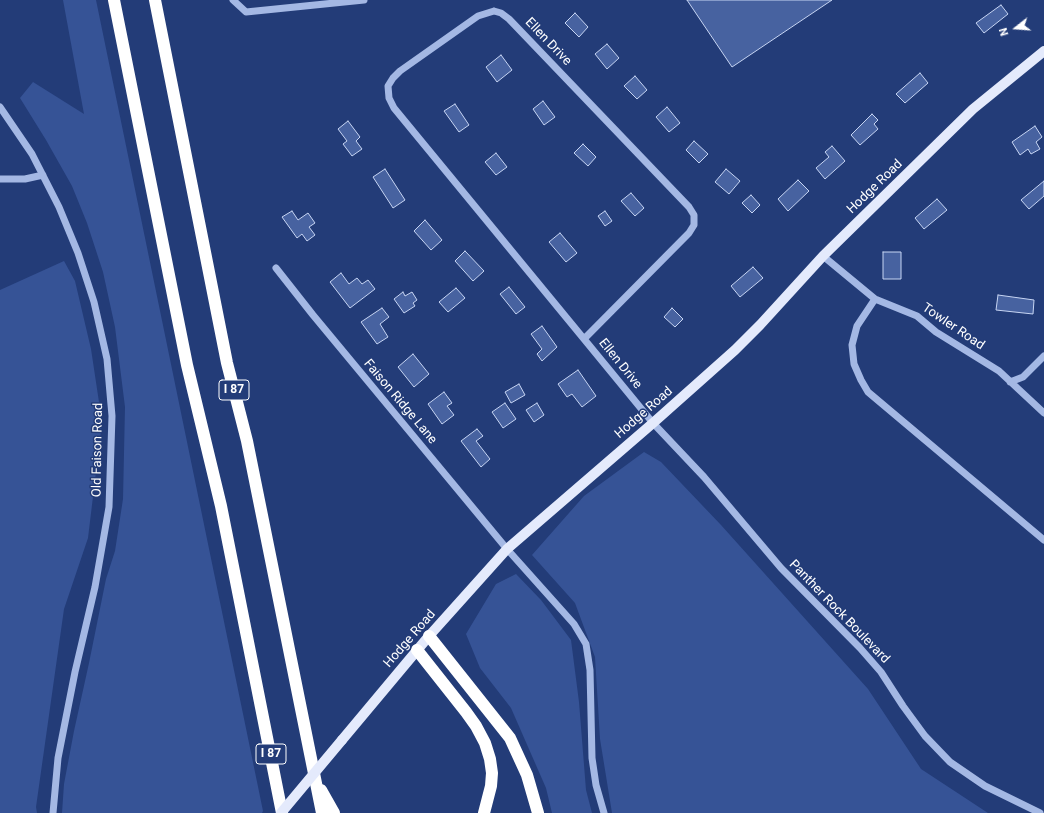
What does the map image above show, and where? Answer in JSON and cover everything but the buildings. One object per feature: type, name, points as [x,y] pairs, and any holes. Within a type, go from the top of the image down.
[{"type":"highway","name":"I 87","points":[[114,0],[187,366],[222,506],[282,813]]},
{"type":"highway","name":"I 87","points":[[155,0],[226,355],[247,441],[322,813]]},
{"type":"highway","points":[[428,636],[510,738],[527,775],[538,813]]},
{"type":"highway","points":[[417,650],[466,712],[476,726],[484,743],[490,759],[492,773],[492,786],[484,813]]},
{"type":"highway","points":[[315,779],[334,813]]},
{"type":"main road","name":"Hodge Road","points":[[282,813],[428,636],[507,549],[735,350],[823,256],[973,109],[1044,51]]},
{"type":"street","points":[[233,0],[246,12],[364,0]]},
{"type":"street","name":"Ellen Drive","points":[[584,339],[689,233],[694,225],[694,215],[689,207],[509,19],[501,13],[494,11],[488,12],[478,16],[400,71],[388,86],[389,98],[394,108],[653,423]]},
{"type":"street","name":"Old Faison Road","points":[[0,106],[32,154],[59,207],[78,253],[94,302],[107,359],[112,416],[109,507],[95,587],[75,672],[58,758],[53,813]]},
{"type":"street","points":[[0,179],[25,179],[43,175]]},
{"type":"street","name":"Towler Road","points":[[823,256],[875,299],[917,316],[936,332],[998,371],[1044,413]]},
{"type":"street","name":"Faison Ridge Lane","points":[[276,268],[312,315],[507,549],[574,624],[586,644],[590,670],[592,758],[596,785],[604,813]]},
{"type":"street","points":[[875,299],[857,326],[852,345],[854,364],[868,392],[1044,540]]},
{"type":"street","points":[[1010,382],[1023,377],[1044,356]]},
{"type":"street","name":"Panther Rock Boulevard","points":[[653,423],[704,477],[780,568],[860,648],[881,672],[925,736],[950,762],[985,786],[1040,813]]},
{"type":"shaded area","points":[[63,0],[96,0],[263,811],[262,813],[62,813],[64,784],[74,731],[106,579],[115,551],[123,499],[125,407],[115,327],[103,272],[87,223],[72,186],[20,98],[33,82],[84,114]]},
{"type":"shaded area","points":[[64,261],[75,281],[91,349],[102,422],[88,538],[64,609],[36,807],[37,813],[0,813],[0,290]]},
{"type":"shaded area","points":[[644,452],[661,462],[721,525],[868,689],[921,769],[988,813],[612,813],[600,739],[595,657],[575,603],[532,555],[584,496]]},
{"type":"shaded area","points":[[516,574],[541,600],[571,640],[579,702],[586,790],[592,813],[552,813],[546,788],[511,708],[480,668],[466,634],[496,584]]}]
